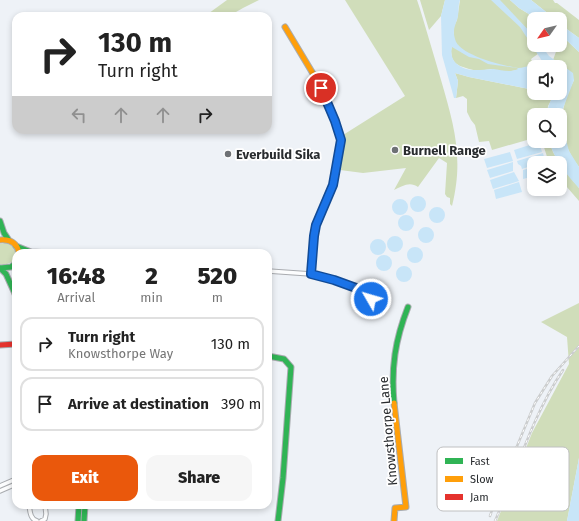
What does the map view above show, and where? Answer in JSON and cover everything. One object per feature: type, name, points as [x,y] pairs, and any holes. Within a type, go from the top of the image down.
[{"type":"main road","points":[[285,27],[321,88],[335,121],[341,140],[333,185],[316,225],[311,274]]},
{"type":"main road","points":[[0,221],[4,233],[18,249]]},
{"type":"main road","points":[[0,240],[8,239]]},
{"type":"main road","points":[[16,246],[22,249]]},
{"type":"main road","points":[[0,268],[12,266]]},
{"type":"main road","points":[[0,268],[6,274],[12,287]]},
{"type":"main road","name":"Knowsthorpe Lane","points":[[394,521],[395,508],[406,506],[394,400],[393,363],[396,346],[408,307]]},
{"type":"main road","points":[[0,345],[12,344]]},
{"type":"main road","points":[[272,356],[282,357],[286,359],[291,368],[283,478],[278,521]]},
{"type":"main road","points":[[78,521],[80,509]]},
{"type":"main road","points":[[84,521],[85,509]]},
{"type":"street","points":[[272,271],[311,274],[334,280],[356,288],[371,299]]},
{"type":"street","points":[[0,486],[12,481]]},
{"type":"street","points":[[0,491],[12,486]]},
{"type":"street","points":[[30,509],[32,517],[37,521]]},
{"type":"street","points":[[41,521],[45,519],[45,509]]},
{"type":"green space","points":[[227,0],[259,0],[236,12],[210,12]]},
{"type":"green space","points":[[345,0],[417,0],[446,96],[456,142],[456,189],[452,206],[450,204],[450,198],[445,194],[447,163],[439,158],[418,187],[409,184],[394,190],[406,168],[363,173],[340,170],[343,135],[405,96]]},
{"type":"green space","points":[[420,0],[445,0],[441,16],[429,30]]},
{"type":"green space","points":[[460,0],[510,0],[527,13],[527,52],[540,52],[532,60],[527,60],[527,70],[524,72],[519,70],[505,72],[491,69],[478,71],[460,66],[455,63],[452,58],[451,51],[454,26],[457,20]]},
{"type":"green space","points":[[531,0],[553,0],[579,20],[579,38],[567,29],[567,12],[546,12]]},
{"type":"green space","points":[[567,41],[579,52],[579,167],[567,147],[567,108],[564,108],[574,80],[567,72],[567,60],[553,60],[556,52],[567,52]]},
{"type":"green space","points":[[455,73],[527,89],[527,100],[551,100],[548,108],[527,108],[527,140],[492,150],[489,141],[479,142],[475,125],[467,112],[467,99],[463,96],[456,98],[458,81]]},
{"type":"green space","points":[[544,148],[552,148],[555,156],[547,156]]},
{"type":"green space","points":[[567,173],[579,188],[579,201],[567,187]]},
{"type":"green space","points":[[5,243],[13,246],[14,249],[12,249],[12,262],[4,265],[0,264],[0,244]]},
{"type":"green space","points":[[579,303],[579,458],[569,510],[569,447],[526,447],[532,433],[569,364],[567,337],[541,322]]},
{"type":"green space","points":[[501,511],[569,511],[567,521],[497,521]]},
{"type":"water","points":[[445,0],[460,0],[454,32],[458,45],[464,50],[482,59],[518,68],[527,66],[527,89],[455,73],[458,81],[456,98],[454,98],[442,55],[441,16]],"holes":[[[452,47],[469,57],[479,59],[488,64],[518,69],[509,71],[493,69],[475,70],[464,68],[455,62],[451,53]]]},
{"type":"water","points":[[491,0],[500,0],[527,29],[527,38],[520,27]]},
{"type":"water","points":[[510,0],[531,0],[546,12],[527,13]]},
{"type":"water","points":[[567,29],[579,38],[579,52],[567,41]]},
{"type":"water","points":[[536,52],[546,52],[555,60],[541,60]]},
{"type":"water","points":[[567,69],[573,73],[574,80],[567,98]]},
{"type":"water","points":[[552,100],[566,100],[563,108],[548,108]]},
{"type":"water","points":[[567,144],[569,151],[579,167],[579,188],[567,173],[567,156],[555,156],[552,148],[567,148]]},
{"type":"water","points":[[527,146],[527,148],[541,148],[542,152],[517,159],[514,150]]},
{"type":"water","points":[[510,152],[513,161],[487,168],[484,159]]},
{"type":"water","points":[[543,153],[544,156],[533,156]]},
{"type":"water","points":[[527,158],[527,167],[522,169],[517,161]]},
{"type":"water","points":[[513,162],[513,171],[490,178],[487,170]]},
{"type":"water","points":[[527,169],[527,178],[523,179],[523,170]]},
{"type":"water","points":[[514,172],[519,181],[493,189],[490,180]]},
{"type":"water","points":[[519,182],[522,192],[496,199],[494,190]]},
{"type":"water","points":[[418,196],[425,201],[426,204],[421,211],[418,212],[411,207],[410,204],[415,197]]},
{"type":"water","points":[[400,199],[407,204],[408,207],[403,214],[400,215],[393,210],[392,207],[397,200]]},
{"type":"water","points":[[437,207],[444,212],[445,215],[440,222],[437,223],[430,218],[429,215],[434,208]]},
{"type":"water","points":[[406,215],[413,220],[414,223],[409,230],[406,231],[399,226],[398,223],[403,216]]},
{"type":"water","points":[[426,227],[433,232],[434,235],[429,242],[426,243],[419,238],[418,235],[423,228]]},
{"type":"water","points":[[395,236],[402,241],[403,244],[398,251],[395,252],[388,247],[387,244],[392,237]]},
{"type":"water","points":[[378,239],[385,244],[386,247],[381,254],[378,255],[371,250],[370,247],[375,240]]},
{"type":"water","points":[[415,247],[422,252],[423,255],[418,262],[415,263],[408,258],[407,255],[412,248]]},
{"type":"water","points":[[384,255],[391,260],[392,263],[387,270],[384,271],[377,266],[376,263],[381,256]]},
{"type":"water","points":[[404,266],[411,271],[412,274],[407,281],[404,282],[397,277],[396,274],[401,267]]},
{"type":"water","points":[[579,458],[579,521],[567,521]]},
{"type":"railway","points":[[517,447],[535,403],[552,376],[579,346]]},
{"type":"railway","points":[[525,447],[542,406],[563,370]]},
{"type":"railway","points":[[490,516],[492,511]]},
{"type":"railway","points":[[495,521],[499,511]]},
{"type":"traffic: fast","points":[[0,221],[4,233],[8,239]]},
{"type":"traffic: fast","points":[[16,246],[24,249]]},
{"type":"traffic: fast","points":[[0,268],[12,266]]},
{"type":"traffic: fast","points":[[0,268],[6,274],[12,287]]},
{"type":"traffic: fast","points":[[394,403],[393,378],[395,354],[400,331],[408,307]]},
{"type":"traffic: fast","points":[[272,357],[284,359],[291,367],[283,478],[278,521]]},
{"type":"traffic: fast","points":[[78,521],[79,509]]},
{"type":"traffic: fast","points":[[84,521],[85,509]]},
{"type":"traffic: slow","points":[[285,27],[321,87],[341,140],[333,185],[316,225],[311,274]]},
{"type":"traffic: slow","points":[[0,240],[12,242],[18,249]]},
{"type":"traffic: slow","points":[[394,403],[406,507],[395,508],[394,521]]},
{"type":"traffic: jam","points":[[0,345],[12,344]]},
{"type":"place","name":"Burnell Range","points":[[395,150]]},
{"type":"place","name":"Everbuild Sika","points":[[228,154]]},
{"type":"route","points":[[321,88],[335,121],[341,140],[333,185],[316,225],[311,274],[356,288],[371,299]]}]
